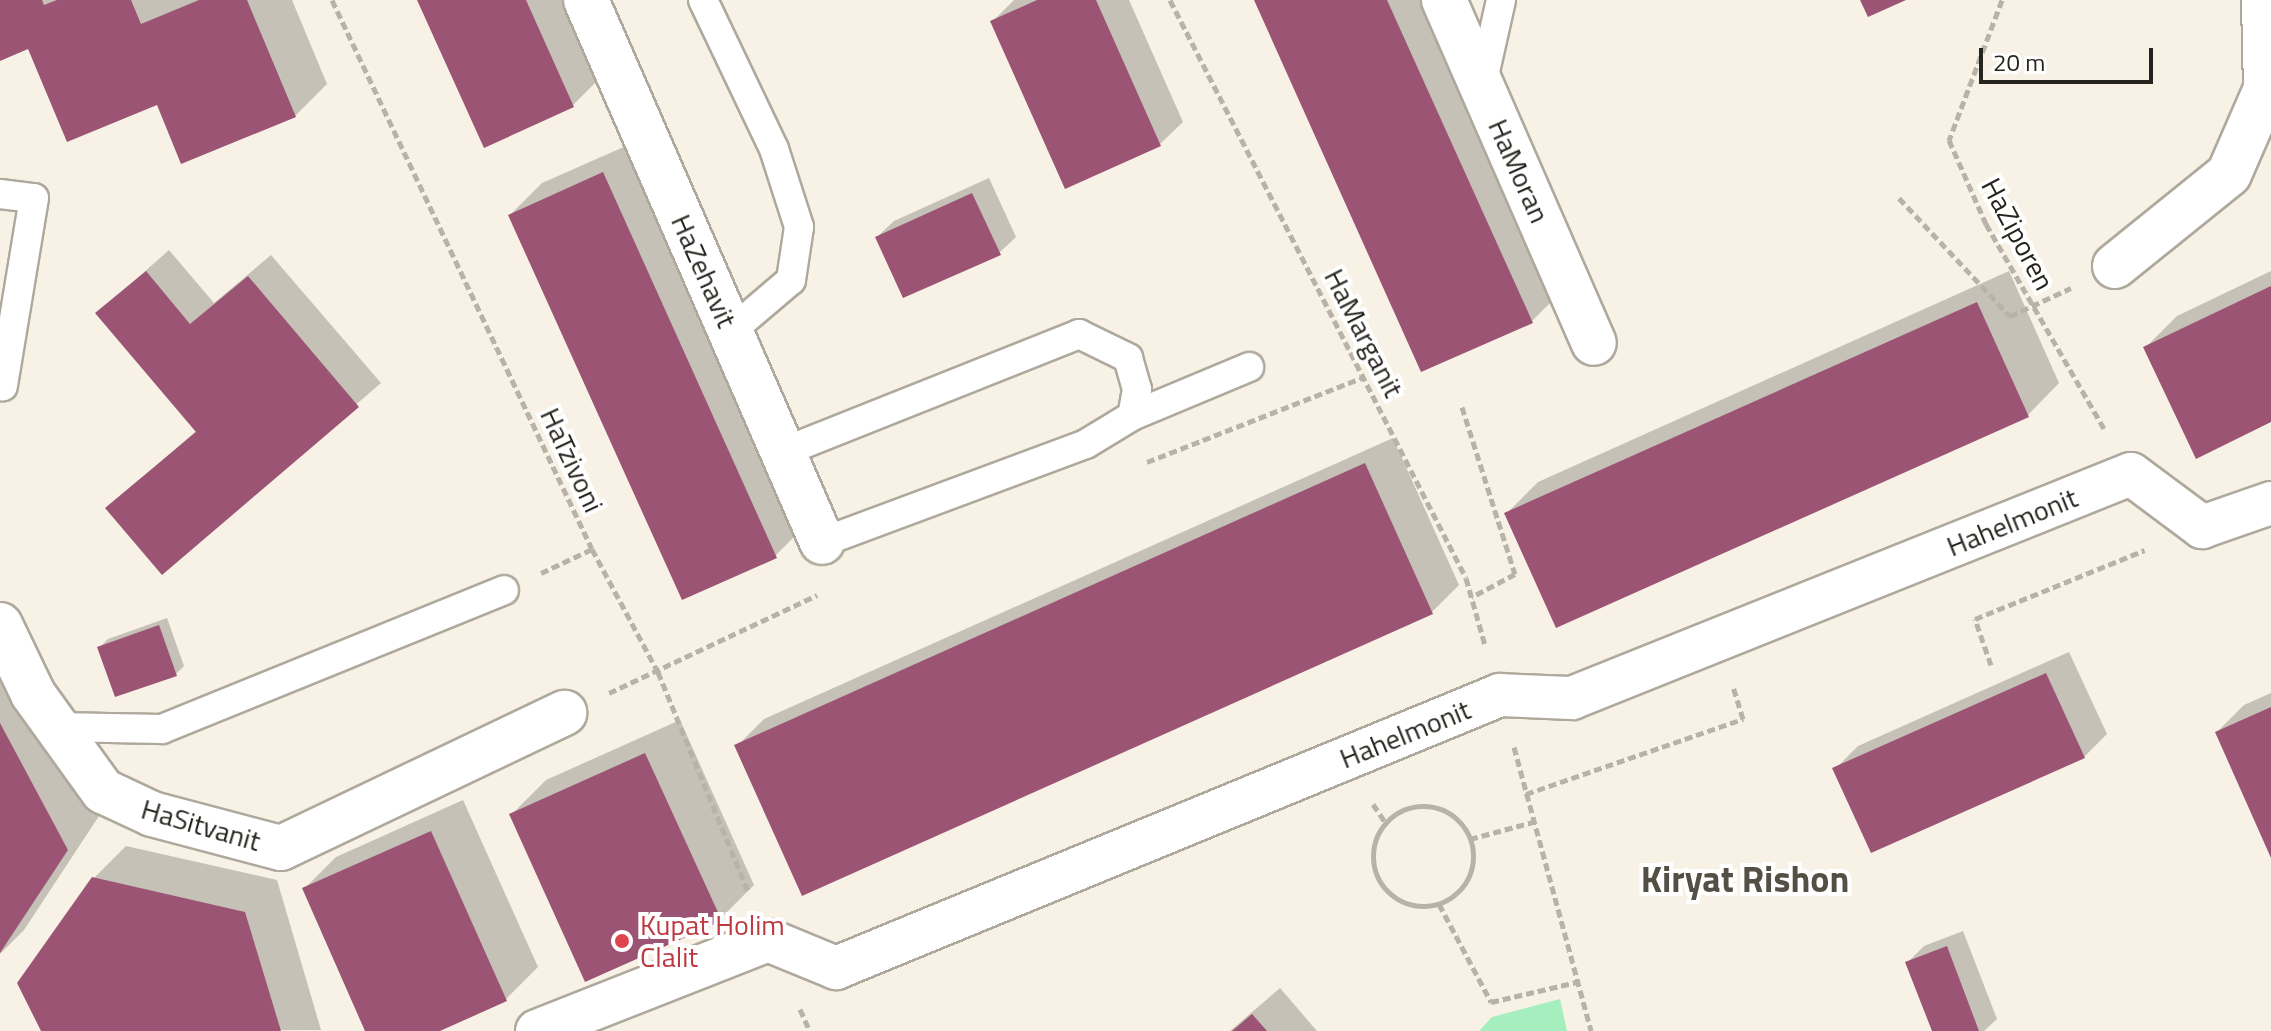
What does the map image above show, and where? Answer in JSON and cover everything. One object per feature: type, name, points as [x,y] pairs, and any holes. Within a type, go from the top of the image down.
[{"type":"street","name":"HaZehavit","points":[[586,0],[822,542]]},
{"type":"street","name":"HaMoran","points":[[1444,0],[1594,343]]},
{"type":"street","points":[[2115,266],[2229,174],[2266,89],[2264,0]]},
{"type":"street","points":[[2131,474],[2202,527],[2271,503]]},
{"type":"street","name":"Hahelmonit","points":[[768,940],[836,968],[1500,695],[1572,698],[2131,474]]},
{"type":"street","name":"HaSitvanit","points":[[0,625],[33,694],[103,791],[152,814],[281,848],[564,713]]},
{"type":"street","points":[[537,1031],[768,940]]},
{"type":"lane","points":[[703,0],[774,149],[799,227],[791,280],[730,332]]},
{"type":"lane","points":[[1482,86],[1501,0]]},
{"type":"lane","points":[[0,194],[34,198],[3,386]]},
{"type":"lane","points":[[783,452],[1079,334],[1128,358],[1137,389],[1132,416]]},
{"type":"lane","points":[[822,542],[1086,444],[1132,416],[1249,367]]},
{"type":"lane","points":[[57,727],[162,729],[504,590]]},
{"type":"path","name":"HaTzivoni","points":[[332,0],[592,549],[658,672],[768,940]]},
{"type":"path","name":"HaMarganit","points":[[1170,0],[1472,597],[1591,1031]]},
{"type":"path","name":"HaZiporen","points":[[2002,0],[1949,140],[1986,224],[2131,474]]},
{"type":"path","points":[[1899,198],[2010,316],[2034,307]]},
{"type":"path","points":[[1462,407],[1515,574],[1472,597]]},
{"type":"path","points":[[1991,665],[1975,619],[2202,527]]},
{"type":"path","points":[[658,672],[841,584],[822,542]]},
{"type":"path","points":[[504,590],[592,549]]},
{"type":"path","points":[[1526,794],[1743,719],[1718,639]]},
{"type":"path","points":[[1416,807],[1448,814],[1470,839],[1474,855],[1464,885],[1439,904],[1408,904],[1383,886],[1376,871],[1377,837],[1399,812],[1416,807]]},
{"type":"path","points":[[1470,839],[1533,822]]},
{"type":"path","points":[[1439,904],[1491,1002],[1577,982]]},
{"type":"green space","points":[[1560,999],[1567,1031],[1479,1031],[1492,1017]]},
{"type":"building","points":[[0,0],[42,0],[44,5],[57,0],[131,0],[141,24],[199,0],[247,0],[296,117],[181,164],[157,105],[67,142],[28,49],[0,61]]},
{"type":"building","points":[[417,0],[526,0],[574,107],[484,148]]},
{"type":"building","points":[[1037,0],[1096,0],[1161,146],[1065,189],[990,21]]},
{"type":"building","points":[[1254,0],[1387,0],[1533,323],[1421,372]]},
{"type":"building","points":[[1860,0],[1906,0],[1868,17]]},
{"type":"building","points":[[603,172],[777,558],[682,600],[508,215]]},
{"type":"building","points":[[972,193],[1001,255],[903,298],[875,237]]},
{"type":"building","points":[[146,271],[190,324],[248,276],[359,407],[162,575],[105,508],[196,432],[95,313]]},
{"type":"building","points":[[2271,286],[2271,422],[2196,459],[2143,347]]},
{"type":"building","points":[[1977,302],[2029,417],[1556,628],[1504,513]]},
{"type":"building","points":[[1365,463],[1433,614],[802,896],[734,745]]},
{"type":"building","points":[[159,625],[177,676],[115,697],[97,647]]},
{"type":"building","points":[[2046,673],[2085,758],[1871,853],[1832,768]]},
{"type":"building","points":[[2271,707],[2271,858],[2215,732]]},
{"type":"building","points":[[0,723],[68,850],[0,953]]},
{"type":"building","points":[[645,753],[722,921],[585,982],[509,814]]},
{"type":"building","points":[[431,831],[507,1001],[440,1031],[365,1031],[302,888]]},
{"type":"building","points":[[92,877],[245,912],[281,1031],[41,1031],[17,983]]},
{"type":"building","points":[[1947,946],[1979,1031],[1932,1031],[1905,962]]},
{"type":"building","points":[[1252,1014],[1267,1031],[1232,1031]]},
{"type":"place","name":"Kupat Holim Clalit","points":[[622,941]]},
{"type":"district","name":"Kiryat Rishon","points":[[1745,879]]}]
